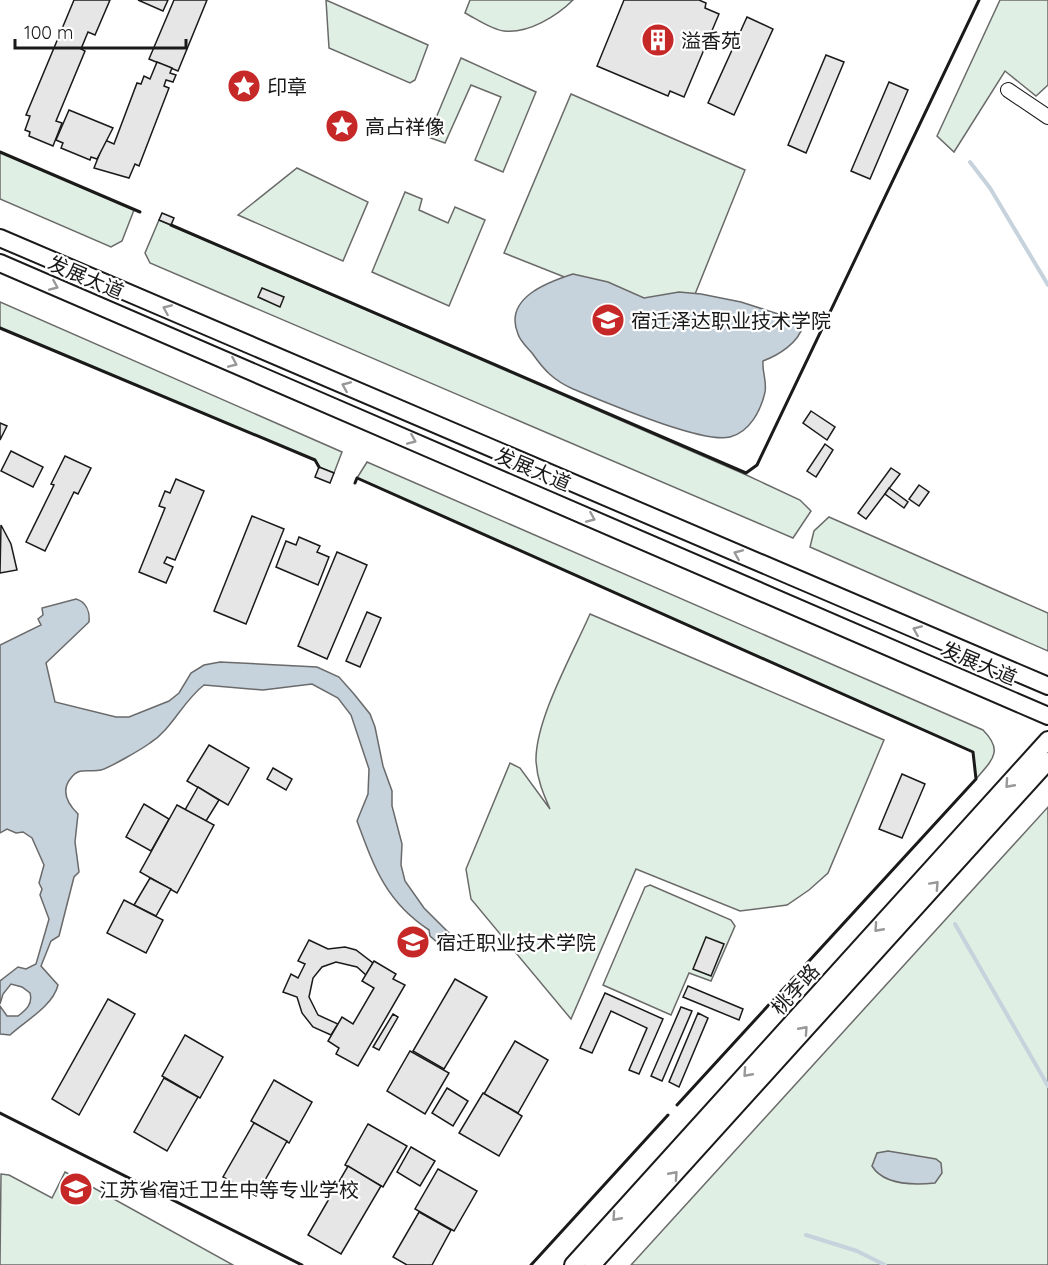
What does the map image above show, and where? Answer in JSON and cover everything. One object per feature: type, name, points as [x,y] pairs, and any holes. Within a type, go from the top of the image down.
[{"type":"main road","name":"发展大道","points":[[0,238],[1048,686]]},
{"type":"main road","name":"发展大道","points":[[0,263],[1048,716]]},
{"type":"main road","name":"桃李路","points":[[573,1265],[1048,740]]},
{"type":"main road","name":"桃李路","points":[[592,1265],[1048,761]]},
{"type":"street","points":[[1008,90],[1048,117]]},
{"type":"green space","points":[[326,0],[428,45],[415,80],[410,83],[329,48]]},
{"type":"green space","points":[[470,0],[573,0],[542,23],[523,30],[504,31],[484,24],[465,13]]},
{"type":"green space","points":[[1000,0],[1048,0],[1048,85],[1036,96],[1005,71],[954,152],[937,136]]},
{"type":"green space","points":[[461,58],[536,92],[503,172],[475,160],[501,97],[471,85],[445,143],[428,137]]},
{"type":"green space","points":[[571,94],[745,170],[683,324],[504,253]]},
{"type":"green space","points":[[0,152],[134,210],[122,241],[111,247],[0,199]]},
{"type":"green space","points":[[297,168],[368,202],[343,261],[238,215]]},
{"type":"green space","points":[[405,192],[422,199],[419,210],[448,223],[455,207],[485,220],[449,306],[372,272]]},
{"type":"green space","points":[[159,220],[742,473],[800,500],[811,511],[793,538],[150,263],[145,253]]},
{"type":"green space","points":[[0,302],[342,452],[334,473],[319,467],[315,460],[0,328]]},
{"type":"green space","points":[[367,462],[983,730],[993,744],[991,761],[976,779],[973,752],[357,478]]},
{"type":"green space","points":[[829,517],[1048,613],[1048,651],[810,547],[814,531]]},
{"type":"green space","points":[[590,614],[884,740],[828,873],[787,905],[740,911],[636,869],[571,1019],[471,899],[466,869],[510,763],[520,768],[550,809],[538,774],[537,745],[548,707]]},
{"type":"green space","points":[[1048,807],[1048,1265],[631,1265]]},
{"type":"green space","points":[[650,885],[731,920],[735,926],[711,981],[689,973],[671,1015],[603,985],[645,887]]},
{"type":"green space","points":[[65,1172],[233,1265],[0,1265],[1,1174],[9,1175],[52,1198]]},
{"type":"shaded area","points":[[573,274],[608,282],[644,298],[679,292],[741,302],[797,320],[803,326],[797,338],[787,348],[763,361],[765,392],[761,406],[749,425],[730,437],[698,434],[652,420],[566,386],[545,369],[522,342],[515,321],[522,301],[541,287]]},
{"type":"shaded area","points":[[76,599],[87,607],[89,622],[46,663],[55,702],[116,717],[129,717],[169,701],[179,693],[191,673],[204,665],[220,662],[317,667],[339,677],[370,714],[375,727],[383,766],[392,791],[392,806],[402,844],[401,865],[405,881],[424,908],[449,933],[451,939],[445,944],[438,943],[430,936],[429,930],[402,908],[383,882],[369,854],[357,821],[368,794],[369,769],[351,715],[338,698],[312,684],[263,690],[204,685],[165,730],[150,743],[105,769],[78,772],[68,783],[67,797],[78,814],[75,842],[79,872],[74,877],[59,936],[51,941],[41,966],[58,985],[50,1000],[38,1013],[10,1035],[0,1034],[0,1006],[7,1016],[18,1016],[28,1006],[31,997],[30,993],[22,987],[11,984],[3,994],[0,1004],[0,981],[18,967],[26,969],[36,964],[49,919],[40,895],[42,889],[39,883],[44,865],[32,838],[23,832],[16,833],[7,829],[0,833],[0,645],[41,625],[38,619],[43,615],[42,608]]},
{"type":"shaded area","points":[[888,1151],[936,1159],[941,1163],[942,1173],[935,1183],[909,1184],[892,1181],[877,1173],[872,1166],[877,1153]]},
{"type":"building","points":[[74,0],[110,0],[95,35],[88,32],[81,49],[85,51],[56,121],[62,123],[53,146],[29,136],[30,132],[25,130],[30,116],[26,115]]},
{"type":"building","points":[[138,0],[168,0],[163,11]]},
{"type":"building","points":[[174,0],[207,0],[178,71],[149,59]]},
{"type":"building","name":"溢香苑","points":[[624,0],[699,0],[706,3],[705,8],[719,14],[684,97],[670,91],[668,96],[597,66]]},
{"type":"building","points":[[747,17],[773,29],[734,115],[708,103]]},
{"type":"building","points":[[826,55],[844,62],[806,153],[788,145]]},
{"type":"building","points":[[157,62],[172,68],[170,73],[176,75],[173,82],[166,80],[164,86],[169,88],[139,166],[135,164],[129,178],[94,168],[105,140],[114,144],[137,83],[141,84],[144,76],[150,79]]},
{"type":"building","points":[[889,82],[908,90],[870,179],[851,171]]},
{"type":"building","points":[[69,110],[113,128],[97,159],[91,157],[90,160],[61,148],[63,143],[56,140]]},
{"type":"building","points":[[162,213],[174,218],[171,225],[159,220]]},
{"type":"building","points":[[262,288],[284,297],[280,307],[258,297]]},
{"type":"building","points":[[811,411],[835,427],[827,440],[803,423]]},
{"type":"building","points":[[0,423],[7,426],[0,440]]},
{"type":"building","points":[[825,444],[833,450],[816,477],[807,471]]},
{"type":"building","points":[[11,451],[43,467],[33,487],[1,471]]},
{"type":"building","points":[[65,456],[91,468],[78,494],[74,492],[45,551],[26,542],[54,485],[51,484]]},
{"type":"building","points":[[319,467],[334,473],[330,483],[315,477]]},
{"type":"building","points":[[891,468],[900,474],[866,519],[858,513]]},
{"type":"building","points":[[176,479],[204,491],[175,560],[167,557],[164,563],[173,567],[166,583],[139,572],[165,508],[159,506],[165,491],[170,493]]},
{"type":"building","points":[[919,485],[929,492],[919,506],[909,499]]},
{"type":"building","points":[[889,488],[908,502],[904,508],[885,494]]},
{"type":"building","points":[[252,516],[284,529],[246,624],[214,611]]},
{"type":"building","points":[[1,525],[11,544],[17,570],[0,573]]},
{"type":"building","points":[[299,537],[320,546],[317,552],[329,557],[318,585],[276,567],[286,541],[296,545]]},
{"type":"building","points":[[337,552],[367,565],[327,659],[298,646]]},
{"type":"building","points":[[367,612],[381,618],[360,667],[346,661]]},
{"type":"building","points":[[209,745],[249,768],[228,805],[187,781]]},
{"type":"building","points":[[273,768],[292,779],[286,790],[267,779]]},
{"type":"building","points":[[902,774],[925,784],[902,838],[879,829]]},
{"type":"building","points":[[198,787],[219,800],[206,821],[185,810]]},
{"type":"building","points":[[144,804],[169,819],[151,851],[126,837]]},
{"type":"building","points":[[177,805],[214,825],[177,893],[140,872]]},
{"type":"building","points":[[150,878],[171,889],[156,916],[134,905]]},
{"type":"building","points":[[124,900],[163,920],[146,953],[107,933]]},
{"type":"building","points":[[706,937],[724,944],[711,976],[693,969]]},
{"type":"building","points":[[309,940],[328,949],[345,947],[356,950],[373,963],[366,975],[357,967],[336,962],[322,967],[313,978],[309,997],[318,1015],[338,1024],[331,1035],[313,1027],[302,1013],[297,997],[283,992],[291,974],[298,978],[305,964],[298,961]]},
{"type":"building","points":[[374,961],[396,974],[393,979],[405,985],[358,1066],[336,1054],[339,1048],[328,1041],[342,1017],[353,1024],[374,988],[362,981]]},
{"type":"building","points":[[455,979],[487,997],[444,1069],[413,1051]]},
{"type":"building","points":[[688,986],[743,1009],[739,1020],[683,997]]},
{"type":"building","points":[[605,993],[663,1019],[639,1074],[629,1070],[647,1028],[611,1011],[592,1053],[580,1048]]},
{"type":"building","points":[[108,999],[135,1014],[79,1115],[52,1099]]},
{"type":"building","points":[[681,1007],[692,1011],[662,1081],[651,1076]]},
{"type":"building","points":[[698,1013],[708,1018],[679,1087],[669,1082]]},
{"type":"building","points":[[393,1014],[398,1017],[379,1050],[373,1047]]},
{"type":"building","points":[[185,1035],[223,1057],[200,1098],[162,1076]]},
{"type":"building","points":[[515,1041],[548,1060],[518,1113],[484,1094]]},
{"type":"building","points":[[410,1051],[449,1073],[425,1114],[387,1091]]},
{"type":"building","points":[[164,1078],[198,1097],[167,1151],[134,1132]]},
{"type":"building","points":[[274,1080],[312,1102],[289,1143],[251,1121]]},
{"type":"building","points":[[447,1088],[468,1101],[453,1126],[432,1113]]},
{"type":"building","points":[[483,1093],[522,1116],[499,1156],[459,1133]]},
{"type":"building","points":[[254,1123],[287,1141],[256,1196],[223,1177]]},
{"type":"building","points":[[368,1124],[407,1146],[383,1187],[345,1165]]},
{"type":"building","points":[[411,1147],[435,1161],[420,1186],[397,1172]]},
{"type":"building","points":[[348,1166],[381,1186],[341,1254],[308,1235]]},
{"type":"building","points":[[438,1169],[477,1191],[454,1231],[415,1209]]},
{"type":"building","points":[[419,1212],[451,1230],[432,1265],[407,1265],[393,1257]]},
{"type":"waterway","points":[[970,162],[990,188],[1048,285]]},
{"type":"waterway","points":[[955,924],[1048,1086]]},
{"type":"waterway","points":[[806,1235],[857,1251],[885,1265]]},
{"type":"wall","points":[[171,225],[746,473],[757,465],[979,0]]},
{"type":"wall","points":[[0,152],[140,212]]},
{"type":"wall","points":[[0,328],[315,460],[319,467]]},
{"type":"wall","points":[[355,483],[357,478],[973,752],[976,779],[677,1105]]},
{"type":"wall","points":[[0,1113],[302,1265]]},
{"type":"wall","points":[[531,1265],[668,1115]]},
{"type":"place","name":"溢香苑","points":[[658,40]]},
{"type":"place","name":"印章","points":[[244,86]]},
{"type":"place","name":"高占祥像","points":[[342,126]]},
{"type":"place","name":"宿迁泽达职业技术学院","points":[[608,320]]},
{"type":"place","name":"宿迁职业技术学院","points":[[413,942]]},
{"type":"place","name":"江苏省宿迁卫生中等专业学校","points":[[76,1189]]}]
